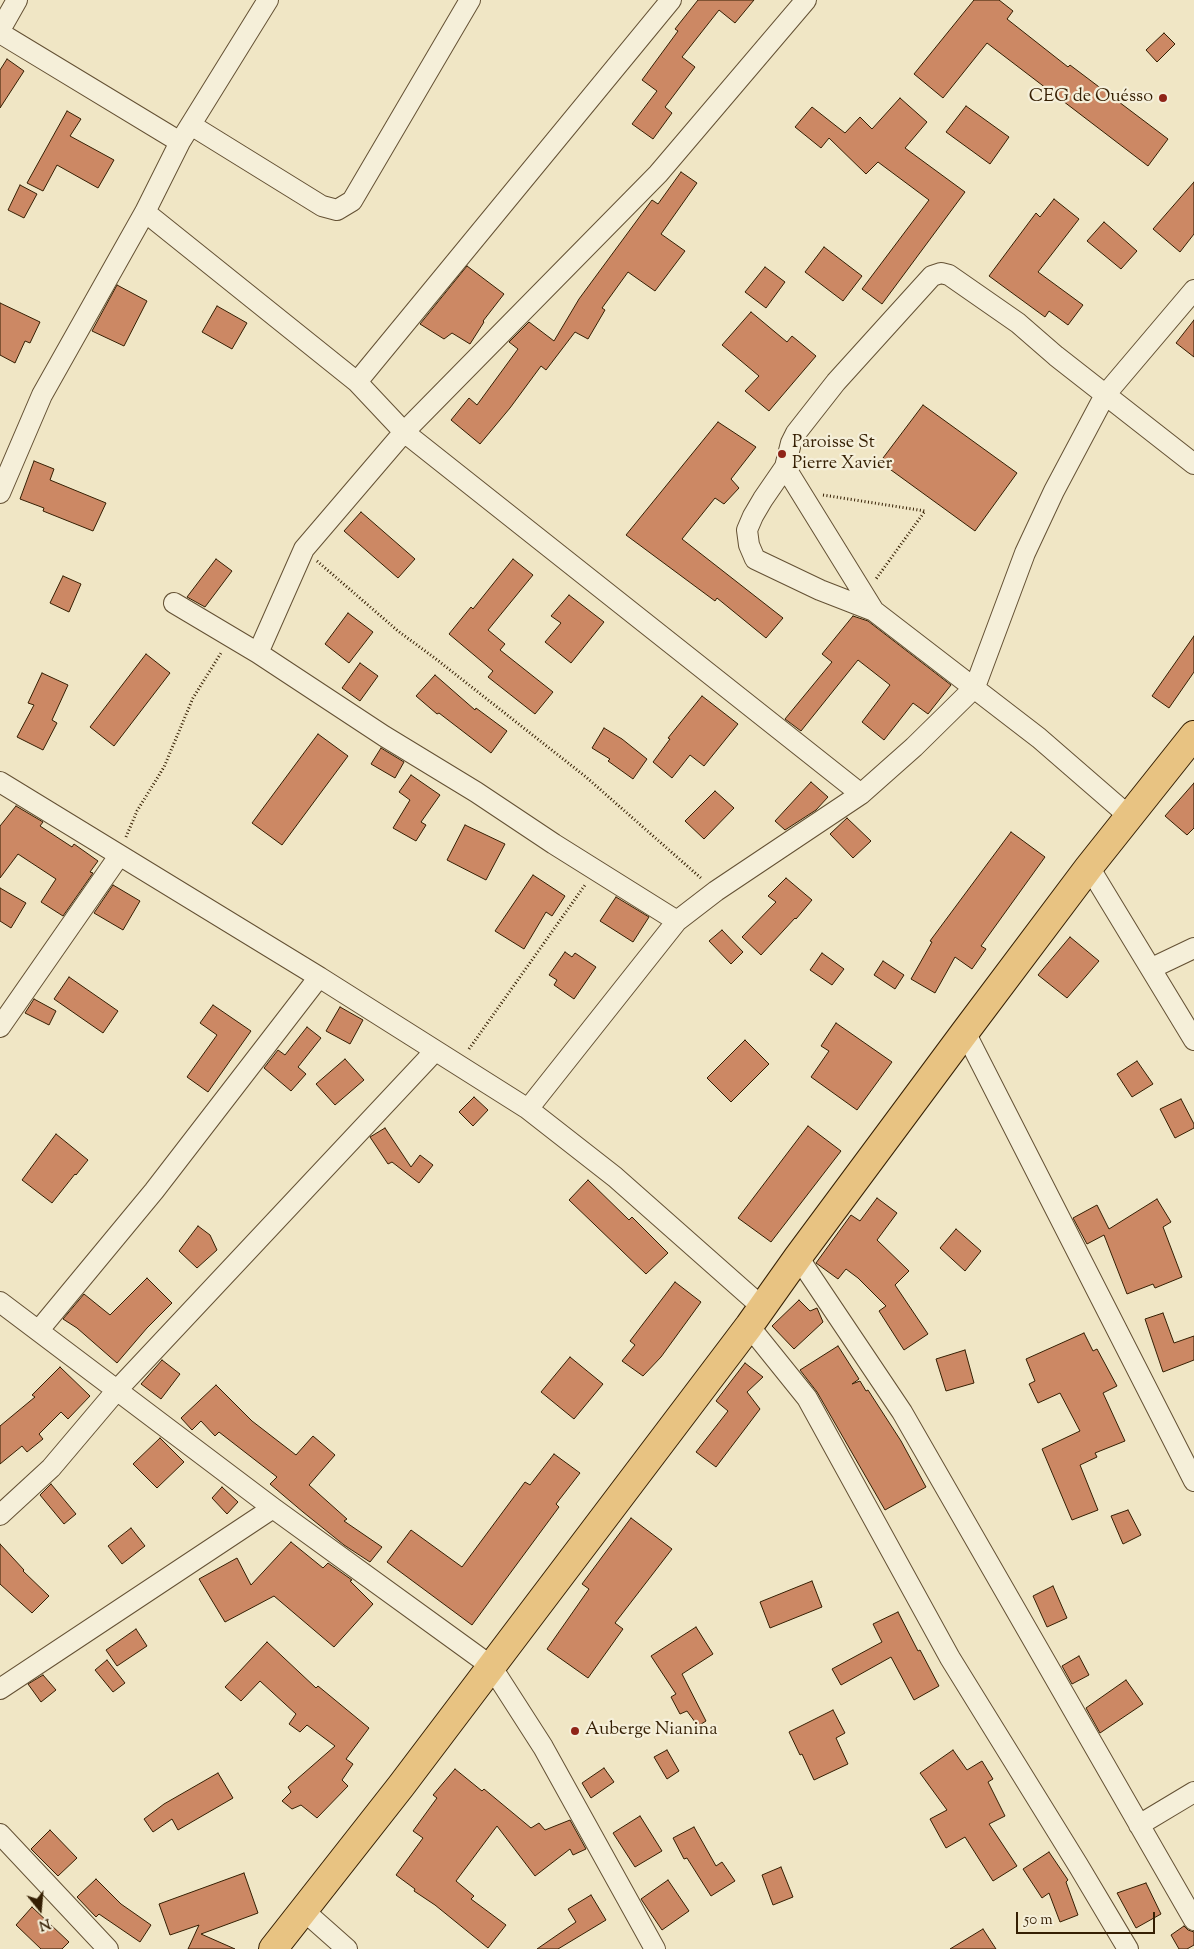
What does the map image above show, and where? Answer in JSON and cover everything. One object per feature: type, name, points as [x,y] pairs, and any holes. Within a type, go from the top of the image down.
[{"type":"highway","points":[[273,1949],[401,1786],[756,1317],[798,1257],[965,1032],[1090,867],[1194,735]]},
{"type":"street","points":[[17,0],[0,32],[180,142]]},
{"type":"street","points":[[0,493],[42,395],[145,212],[180,142],[268,0]]},
{"type":"street","points":[[191,125],[322,206],[337,210],[352,201],[470,0]]},
{"type":"street","points":[[357,382],[671,0]]},
{"type":"street","points":[[258,653],[304,549],[404,432],[658,174],[806,0]]},
{"type":"street","points":[[145,212],[357,382],[404,432],[861,794]]},
{"type":"street","points":[[870,603],[820,590],[755,559],[749,545],[747,530],[763,498],[785,467],[791,443],[796,433],[836,382],[932,276],[941,273],[949,275],[1018,323],[1105,395],[1194,464]]},
{"type":"street","points":[[528,1109],[677,921],[716,892],[861,794],[914,747],[975,687],[1025,553],[1054,491],[1105,395],[1194,290]]},
{"type":"street","points":[[785,467],[870,603],[1039,738],[1130,817]]},
{"type":"street","points":[[174,603],[258,653],[384,736],[476,792],[596,871],[677,921]]},
{"type":"street","points":[[0,782],[319,977],[528,1109],[615,1177],[756,1317],[807,1398],[950,1658],[1128,1949]]},
{"type":"street","points":[[0,1027],[119,856]]},
{"type":"street","points":[[1090,867],[1194,1040]]},
{"type":"street","points":[[1152,968],[1194,948]]},
{"type":"street","points":[[39,1330],[154,1191],[319,977]]},
{"type":"street","points":[[965,1032],[1194,1481]]},
{"type":"street","points":[[0,1515],[38,1481],[117,1390],[435,1051]]},
{"type":"street","points":[[798,1257],[902,1412],[1194,1920]]},
{"type":"street","points":[[0,1302],[273,1508],[491,1666],[543,1747],[655,1949]]},
{"type":"street","points":[[0,1689],[273,1508]]},
{"type":"street","points":[[1139,1825],[1194,1792]]},
{"type":"street","points":[[0,1834],[108,1949]]},
{"type":"street","points":[[303,1910],[347,1949]]},
{"type":"path","points":[[800,491],[925,511],[870,603]]},
{"type":"path","points":[[304,549],[398,631],[586,777],[716,892]]},
{"type":"path","points":[[119,856],[137,811],[164,768],[193,698],[231,637]]},
{"type":"path","points":[[458,1065],[596,871]]},
{"type":"building","points":[[698,0],[754,0],[735,23],[719,10],[682,57],[695,67],[665,107],[672,113],[653,139],[632,124],[657,91],[642,80],[678,31],[675,29]]},
{"type":"building","points":[[974,0],[999,0],[1013,11],[1007,19],[1068,67],[1070,65],[1168,139],[1148,166],[987,43],[943,98],[914,74]]},
{"type":"building","points":[[1164,33],[1175,44],[1157,62],[1146,50]]},
{"type":"building","points":[[7,59],[24,71],[0,108],[0,70]]},
{"type":"building","points":[[900,98],[927,122],[905,148],[965,192],[882,304],[862,289],[929,200],[878,162],[866,174],[829,138],[821,148],[795,127],[812,107],[845,133],[860,117],[872,129]]},
{"type":"building","points":[[966,106],[1009,137],[990,164],[946,132]]},
{"type":"building","points":[[67,111],[81,119],[70,136],[114,160],[98,188],[57,165],[43,191],[27,183]]},
{"type":"building","points":[[681,172],[697,183],[661,234],[685,251],[655,291],[628,272],[602,308],[605,310],[588,339],[575,332],[546,370],[541,366],[480,444],[451,420],[469,398],[477,405],[518,349],[509,342],[529,322],[554,341],[579,299],[652,200],[658,204]]},
{"type":"building","points":[[1194,182],[1194,234],[1180,252],[1153,229]]},
{"type":"building","points":[[20,185],[37,194],[24,218],[8,210]]},
{"type":"building","points":[[1054,199],[1079,219],[1038,272],[1083,305],[1068,325],[1049,311],[1045,317],[989,276],[1036,213],[1040,217]]},
{"type":"building","points":[[1104,222],[1137,251],[1121,269],[1087,241]]},
{"type":"building","points":[[824,247],[862,276],[843,301],[805,272]]},
{"type":"building","points":[[467,266],[504,294],[483,321],[470,344],[452,333],[444,339],[420,324]]},
{"type":"building","points":[[765,267],[785,282],[766,308],[745,292]]},
{"type":"building","points":[[117,285],[147,301],[124,346],[92,331]]},
{"type":"building","points":[[0,303],[40,322],[30,343],[25,341],[15,363],[0,355]]},
{"type":"building","points":[[217,306],[247,323],[232,349],[202,332]]},
{"type":"building","points":[[751,312],[787,342],[792,336],[816,356],[769,411],[745,391],[759,376],[722,345]]},
{"type":"building","points":[[1194,320],[1194,357],[1176,343]]},
{"type":"building","points":[[923,405],[1017,473],[975,531],[880,462]]},
{"type":"building","points":[[718,422],[756,447],[731,479],[739,488],[724,504],[715,498],[682,539],[783,618],[766,638],[717,598],[715,601],[626,535]]},
{"type":"building","points":[[34,461],[54,469],[50,480],[106,503],[93,531],[43,511],[44,508],[20,499]]},
{"type":"building","points":[[361,512],[415,559],[398,578],[344,531]]},
{"type":"building","points":[[216,559],[232,571],[205,607],[187,597]]},
{"type":"building","points":[[513,559],[533,575],[488,630],[505,644],[500,650],[553,692],[535,714],[488,677],[493,671],[449,634],[471,607],[473,609]]},
{"type":"building","points":[[63,576],[81,584],[69,612],[50,603]]},
{"type":"building","points":[[569,595],[604,622],[571,663],[545,642],[561,623],[551,616]]},
{"type":"building","points":[[348,613],[373,632],[349,663],[325,644]]},
{"type":"building","points":[[853,616],[868,621],[951,685],[928,714],[913,703],[884,740],[862,722],[890,685],[858,660],[801,731],[785,719],[832,662],[822,654]]},
{"type":"building","points":[[1194,636],[1194,672],[1169,708],[1152,696]]},
{"type":"building","points":[[146,654],[170,673],[114,746],[90,727]]},
{"type":"building","points":[[360,663],[378,676],[360,701],[342,688]]},
{"type":"building","points":[[42,673],[68,685],[52,720],[57,723],[43,750],[17,737],[34,705],[28,703]]},
{"type":"building","points":[[435,675],[475,710],[476,708],[507,731],[491,753],[439,713],[437,714],[416,696]]},
{"type":"building","points":[[702,696],[738,724],[704,766],[690,755],[672,778],[653,762],[670,739],[668,738]]},
{"type":"building","points":[[604,728],[622,739],[647,759],[633,779],[608,761],[610,759],[592,748]]},
{"type":"building","points":[[318,734],[348,756],[282,845],[252,823]]},
{"type":"building","points":[[381,748],[404,762],[395,778],[371,764]]},
{"type":"building","points":[[411,775],[440,795],[421,822],[426,825],[416,841],[393,828],[410,800],[399,792]]},
{"type":"building","points":[[811,782],[828,797],[816,810],[785,830],[775,821]]},
{"type":"building","points":[[1194,783],[1194,828],[1187,835],[1165,816]]},
{"type":"building","points":[[715,791],[734,808],[704,839],[685,821]]},
{"type":"building","points":[[16,806],[43,822],[40,826],[72,847],[74,844],[98,861],[90,872],[93,873],[63,916],[41,902],[56,879],[18,854],[0,878],[0,826]]},
{"type":"building","points":[[847,818],[871,841],[853,858],[830,834]]},
{"type":"building","points":[[465,825],[505,844],[486,880],[447,860]]},
{"type":"building","points":[[1011,832],[1045,857],[981,946],[986,949],[972,969],[955,957],[935,993],[911,979],[932,942],[930,941]]},
{"type":"building","points":[[533,875],[565,896],[552,916],[546,912],[524,949],[495,931]]},
{"type":"building","points":[[786,878],[812,900],[761,955],[742,937],[776,902],[768,896]]},
{"type":"building","points":[[113,885],[140,901],[123,930],[94,913]]},
{"type":"building","points":[[0,888],[26,903],[11,928],[0,921]]},
{"type":"building","points":[[616,897],[649,917],[633,942],[600,921]]},
{"type":"building","points":[[722,930],[743,952],[731,964],[709,941]]},
{"type":"building","points":[[1070,937],[1099,961],[1067,998],[1038,975]]},
{"type":"building","points":[[565,952],[572,957],[575,953],[596,967],[574,999],[554,985],[557,980],[549,975]]},
{"type":"building","points":[[822,953],[844,969],[832,985],[810,970]]},
{"type":"building","points":[[883,961],[904,975],[895,989],[874,975]]},
{"type":"building","points":[[69,977],[118,1011],[103,1033],[54,999]]},
{"type":"building","points":[[34,999],[56,1011],[49,1025],[25,1013]]},
{"type":"building","points":[[213,1005],[251,1031],[208,1092],[187,1077],[217,1035],[200,1023]]},
{"type":"building","points":[[340,1007],[363,1020],[350,1044],[326,1031]]},
{"type":"building","points":[[836,1023],[892,1062],[857,1110],[811,1077],[829,1051],[821,1046]]},
{"type":"building","points":[[307,1027],[321,1038],[298,1067],[306,1074],[291,1091],[264,1068],[278,1050],[285,1055]]},
{"type":"building","points":[[745,1040],[769,1064],[731,1102],[707,1078]]},
{"type":"building","points":[[345,1059],[364,1080],[335,1105],[316,1084]]},
{"type":"building","points":[[1137,1061],[1153,1084],[1132,1097],[1117,1074]]},
{"type":"building","points":[[474,1097],[488,1110],[473,1126],[459,1112]]},
{"type":"building","points":[[1181,1099],[1194,1124],[1194,1128],[1175,1138],[1160,1109]]},
{"type":"building","points":[[808,1126],[841,1151],[771,1242],[738,1218]]},
{"type":"building","points":[[385,1128],[411,1167],[420,1155],[433,1165],[419,1183],[392,1162],[388,1164],[370,1137]]},
{"type":"building","points":[[56,1134],[88,1160],[52,1203],[22,1180]]},
{"type":"building","points":[[588,1180],[629,1220],[632,1217],[668,1253],[646,1274],[569,1200]]},
{"type":"building","points":[[877,1198],[897,1213],[877,1240],[909,1271],[895,1285],[928,1334],[904,1350],[879,1311],[886,1306],[858,1278],[846,1269],[838,1279],[816,1263],[851,1215],[860,1221]]},
{"type":"building","points":[[1157,1199],[1171,1222],[1163,1227],[1182,1277],[1155,1288],[1153,1284],[1127,1294],[1104,1235],[1087,1244],[1073,1218],[1097,1205],[1109,1229]]},
{"type":"building","points":[[198,1226],[210,1235],[217,1250],[197,1268],[179,1251]]},
{"type":"building","points":[[956,1229],[981,1251],[965,1271],[940,1248]]},
{"type":"building","points":[[147,1278],[172,1303],[147,1328],[117,1363],[77,1328],[63,1319],[84,1294],[110,1315]]},
{"type":"building","points":[[675,1282],[701,1302],[661,1357],[643,1376],[622,1361],[635,1345],[630,1341]]},
{"type":"building","points":[[799,1300],[810,1311],[817,1308],[823,1322],[794,1349],[772,1326]]},
{"type":"building","points":[[1163,1313],[1174,1343],[1194,1336],[1194,1360],[1163,1372],[1145,1319]]},
{"type":"building","points":[[1084,1333],[1093,1351],[1097,1349],[1117,1386],[1103,1393],[1125,1441],[1095,1453],[1097,1457],[1080,1465],[1098,1510],[1072,1520],[1042,1449],[1080,1431],[1060,1393],[1038,1403],[1029,1384],[1035,1381],[1026,1359]]},
{"type":"building","points":[[838,1346],[859,1379],[852,1384],[860,1381],[866,1391],[868,1390],[901,1441],[926,1487],[885,1510],[817,1392],[800,1370]]},
{"type":"building","points":[[965,1350],[974,1383],[946,1391],[936,1359]]},
{"type":"building","points":[[570,1357],[603,1384],[574,1419],[541,1392]]},
{"type":"building","points":[[162,1360],[180,1374],[161,1399],[141,1384]]},
{"type":"building","points":[[745,1363],[763,1377],[747,1392],[760,1409],[716,1467],[696,1452],[728,1411],[716,1401]]},
{"type":"building","points":[[60,1367],[90,1396],[68,1419],[61,1412],[39,1434],[43,1439],[27,1452],[22,1446],[0,1464],[0,1426],[35,1397],[32,1395]]},
{"type":"building","points":[[216,1385],[252,1421],[296,1455],[313,1436],[335,1455],[309,1485],[347,1519],[344,1521],[382,1547],[370,1562],[344,1545],[270,1484],[277,1477],[219,1432],[215,1436],[201,1421],[192,1430],[181,1418]]},
{"type":"building","points":[[160,1438],[184,1462],[157,1488],[133,1464]]},
{"type":"building","points":[[554,1454],[580,1473],[556,1504],[559,1507],[472,1625],[387,1562],[411,1530],[462,1567],[525,1482],[530,1485]]},
{"type":"building","points":[[51,1484],[76,1514],[64,1524],[40,1495]]},
{"type":"building","points":[[222,1487],[238,1502],[227,1514],[212,1498]]},
{"type":"building","points":[[1128,1510],[1141,1535],[1123,1544],[1111,1516]]},
{"type":"building","points":[[631,1518],[672,1549],[615,1623],[623,1629],[588,1678],[547,1649],[589,1589],[582,1584]]},
{"type":"building","points":[[131,1528],[145,1546],[122,1564],[108,1546]]},
{"type":"building","points":[[291,1542],[323,1568],[328,1563],[352,1580],[350,1581],[373,1604],[334,1647],[274,1596],[225,1622],[199,1579],[237,1558],[251,1585]]},
{"type":"building","points":[[0,1544],[23,1571],[49,1596],[32,1613],[0,1584]]},
{"type":"building","points":[[812,1581],[822,1607],[770,1628],[760,1602]]},
{"type":"building","points":[[1053,1586],[1067,1618],[1047,1627],[1033,1596]]},
{"type":"building","points":[[898,1612],[939,1686],[914,1700],[891,1657],[841,1685],[832,1669],[882,1642],[873,1624]]},
{"type":"building","points":[[696,1627],[713,1654],[682,1674],[706,1721],[698,1726],[687,1711],[680,1714],[671,1697],[676,1694],[651,1656]]},
{"type":"building","points":[[136,1629],[147,1646],[117,1666],[106,1650]]},
{"type":"building","points":[[267,1642],[316,1688],[318,1686],[369,1728],[346,1759],[353,1764],[342,1780],[348,1786],[317,1818],[301,1805],[292,1809],[282,1801],[291,1792],[288,1787],[335,1746],[307,1725],[300,1732],[289,1724],[296,1714],[260,1681],[241,1701],[225,1687]]},
{"type":"building","points":[[1079,1656],[1089,1675],[1072,1684],[1062,1666]]},
{"type":"building","points":[[107,1660],[125,1683],[113,1692],[95,1670]]},
{"type":"building","points":[[43,1675],[56,1690],[41,1702],[28,1684]]},
{"type":"building","points":[[1126,1680],[1143,1704],[1100,1733],[1086,1708]]},
{"type":"building","points":[[833,1710],[845,1733],[836,1738],[848,1764],[814,1780],[789,1732]]},
{"type":"building","points":[[667,1750],[679,1771],[667,1779],[654,1757]]},
{"type":"building","points":[[953,1750],[967,1770],[982,1761],[993,1779],[988,1782],[1005,1816],[989,1824],[1017,1866],[993,1881],[965,1837],[946,1848],[930,1819],[947,1810],[920,1773]]},
{"type":"building","points":[[604,1768],[614,1782],[591,1798],[582,1783]]},
{"type":"building","points":[[455,1769],[482,1791],[484,1789],[531,1828],[539,1823],[545,1830],[570,1820],[586,1849],[573,1855],[570,1849],[535,1876],[497,1826],[456,1881],[474,1896],[471,1899],[506,1925],[488,1948],[396,1875],[423,1838],[413,1831],[437,1798],[433,1795]]},
{"type":"building","points":[[218,1773],[233,1798],[178,1830],[172,1819],[153,1832],[144,1819],[164,1804]]},
{"type":"building","points":[[640,1816],[662,1851],[635,1867],[613,1833]]},
{"type":"building","points":[[694,1827],[716,1866],[722,1862],[735,1881],[711,1896],[687,1858],[684,1859],[673,1838]]},
{"type":"building","points":[[50,1830],[77,1858],[58,1876],[31,1849]]},
{"type":"building","points":[[1049,1852],[1068,1880],[1066,1882],[1078,1915],[1060,1922],[1049,1893],[1042,1898],[1023,1869]]},
{"type":"building","points":[[781,1867],[793,1897],[773,1905],[762,1875]]},
{"type":"building","points":[[244,1873],[258,1913],[201,1934],[235,1949],[188,1949],[199,1925],[170,1935],[159,1904]]},
{"type":"building","points":[[96,1879],[121,1904],[151,1925],[140,1942],[99,1914],[96,1917],[77,1897]]},
{"type":"building","points":[[668,1880],[689,1911],[662,1930],[641,1899]]},
{"type":"building","points":[[1146,1883],[1161,1914],[1136,1928],[1117,1893]]},
{"type":"building","points":[[591,1895],[606,1920],[558,1949],[537,1949],[576,1922],[568,1909]]},
{"type":"building","points":[[32,1907],[69,1942],[62,1949],[41,1949],[16,1925]]},
{"type":"building","points":[[1184,1926],[1194,1932],[1194,1945],[1187,1949],[1179,1949],[1171,1935]]},
{"type":"building","points":[[983,1929],[996,1949],[950,1949]]},
{"type":"place","name":"CEG de Ouésso","points":[[1163,98]]},
{"type":"place","name":"Paroisse St Pierre Xavier","points":[[782,454]]},
{"type":"place","name":"Auberge Nianina","points":[[575,1731]]}]
